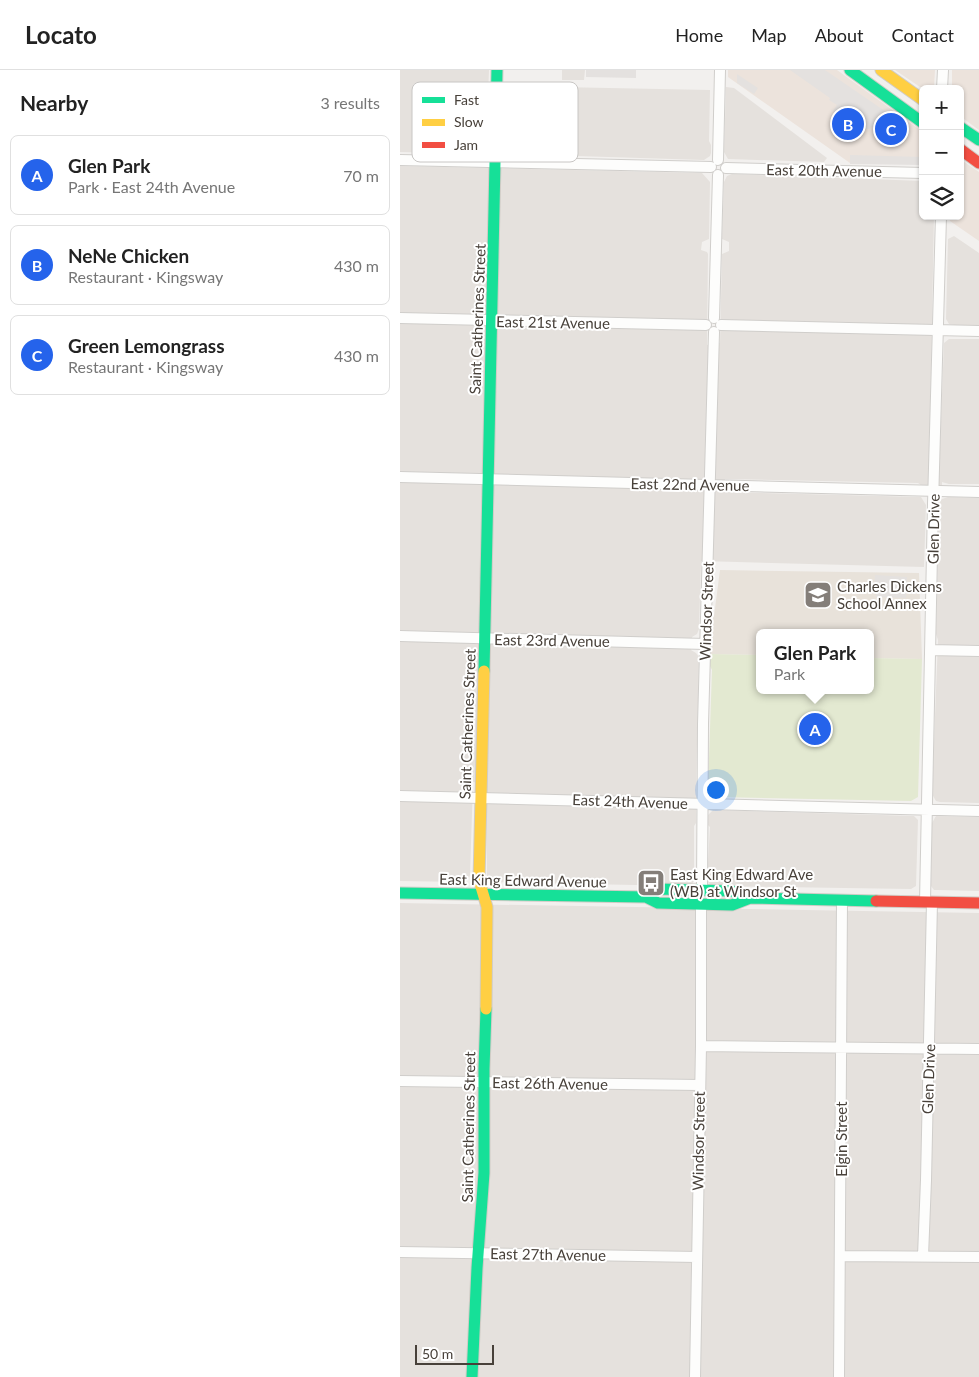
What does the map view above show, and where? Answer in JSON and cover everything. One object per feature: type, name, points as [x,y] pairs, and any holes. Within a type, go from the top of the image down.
[{"type":"street","name":"Windsor Street","points":[[702,890],[705,644],[720,70]]},
{"type":"street","points":[[850,70],[919,120]]},
{"type":"street","points":[[881,70],[919,97]]},
{"type":"street","points":[[942,85],[943,70]]},
{"type":"street","points":[[964,130],[979,140]]},
{"type":"street","points":[[964,152],[979,163]]},
{"type":"street","name":"East 20th Avenue","points":[[494,162],[919,172]]},
{"type":"street","name":"Saint Catherines Street","points":[[472,1377],[484,1173],[487,907],[478,880],[494,242],[494,162]]},
{"type":"street","name":"Glen Drive","points":[[923,1256],[929,1048],[926,809],[941,220]]},
{"type":"street","name":"East 21st Avenue","points":[[400,318],[979,331]]},
{"type":"street","name":"East 22nd Avenue","points":[[400,478],[979,492]]},
{"type":"street","name":"East 23rd Avenue","points":[[400,636],[705,644]]},
{"type":"street","points":[[930,650],[979,651]]},
{"type":"street","name":"East 24th Avenue","points":[[400,796],[979,811]]},
{"type":"street","name":"East King Edward Avenue","points":[[400,893],[646,896],[658,890],[702,890],[732,891],[750,898],[979,903]]},
{"type":"street","name":"East King Edward Avenue","points":[[646,896],[658,903],[732,905],[750,898]]},
{"type":"street","name":"Elgin Street","points":[[840,1377],[842,900]]},
{"type":"street","name":"Windsor Street","points":[[695,1377],[701,1046],[701,904]]},
{"type":"street","points":[[701,1046],[979,1049]]},
{"type":"street","name":"East 26th Avenue","points":[[400,1081],[700,1085]]},
{"type":"street","name":"East 27th Avenue","points":[[400,1252],[697,1257]]},
{"type":"street","points":[[841,1256],[979,1257]]},
{"type":"shaded area","points":[[400,70],[489,70],[489,82],[412,82],[412,152],[400,152]]},
{"type":"shaded area","points":[[562,70],[585,70],[584,80],[562,80]]},
{"type":"shaded area","points":[[586,70],[636,70],[636,78],[586,77]]},
{"type":"shaded area","points":[[728,70],[837,70],[919,129],[919,164],[850,163],[728,77]]},
{"type":"shaded area","points":[[790,70],[825,70],[895,118],[888,127],[859,129],[833,111],[837,105],[829,100],[830,98]]},
{"type":"shaded area","points":[[895,70],[935,70],[934,85],[919,86]]},
{"type":"shaded area","points":[[952,70],[979,70],[979,130],[964,119],[964,85],[952,85]]},
{"type":"shaded area","points":[[737,74],[758,88],[754,94],[737,83]]},
{"type":"shaded area","points":[[578,87],[710,90],[709,141],[711,153],[704,160],[578,156]]},
{"type":"shaded area","points":[[726,87],[734,88],[827,158],[824,162],[728,159],[724,152]]},
{"type":"shaded area","points":[[850,155],[919,157],[919,165],[850,164]]},
{"type":"shaded area","points":[[964,162],[979,172],[979,241],[950,221],[964,220]]},
{"type":"shaded area","points":[[400,166],[702,173],[710,182],[709,239],[702,242],[701,250],[708,254],[707,345],[720,343],[722,254],[729,251],[729,242],[722,239],[724,182],[727,176],[732,174],[919,181],[919,220],[934,220],[929,475],[939,474],[944,343],[949,339],[979,339],[979,484],[949,484],[942,482],[942,499],[948,497],[979,498],[979,803],[940,802],[936,801],[932,794],[938,640],[936,634],[939,505],[941,500],[918,483],[725,479],[725,492],[921,497],[926,505],[924,567],[701,561],[699,629],[697,634],[692,637],[691,650],[699,657],[696,823],[694,826],[695,879],[693,883],[686,886],[489,882],[487,880],[486,783],[473,782],[470,875],[468,880],[463,882],[400,881]]},
{"type":"shaded area","points":[[954,236],[979,253],[979,325],[954,325],[949,324],[946,319],[948,239]]},
{"type":"shaded area","name":"Charles Dickens School Annex","points":[[720,570],[919,573],[922,659],[874,658],[874,629],[756,629],[756,655],[710,654],[711,622],[714,616]]},
{"type":"shaded area","points":[[875,575],[907,577],[906,598],[876,597],[876,592],[874,592]]},
{"type":"shaded area","points":[[713,810],[914,816],[918,820],[916,886],[911,889],[712,886],[707,881],[710,827],[707,824],[708,815]]},
{"type":"shaded area","points":[[936,816],[979,817],[979,891],[934,890],[931,886],[932,823]]},
{"type":"shaded area","points":[[400,903],[979,913],[979,1377],[400,1377]]},
{"type":"green space","points":[[710,654],[756,655],[756,694],[874,694],[874,658],[922,659],[918,797],[911,801],[717,797],[712,795],[708,788],[712,670]]},
{"type":"traffic: fast","points":[[497,70],[497,82]]},
{"type":"traffic: fast","points":[[850,70],[919,120]]},
{"type":"traffic: fast","points":[[964,130],[979,140]]},
{"type":"traffic: fast","points":[[484,671],[495,162]]},
{"type":"traffic: fast","points":[[646,897],[658,889],[732,891],[750,898]]},
{"type":"traffic: fast","points":[[400,893],[646,897],[658,903],[732,905],[750,898],[876,901]]},
{"type":"traffic: fast","points":[[472,1377],[484,1173],[486,1009]]},
{"type":"traffic: slow","points":[[881,70],[919,97]]},
{"type":"traffic: slow","points":[[484,671],[479,880],[487,907],[486,1009]]},
{"type":"traffic: jam","points":[[964,152],[979,163]]},
{"type":"traffic: jam","points":[[876,901],[979,903]]},
{"type":"place","name":"NeNe Chicken","points":[[848,124]]},
{"type":"place","name":"Green Lemongrass","points":[[891,129]]},
{"type":"place","name":"Charles Dickens School Annex","points":[[818,595]]},
{"type":"place","name":"Glen Park","points":[[815,729]]},
{"type":"place","name":"East King Edward Ave (WB) at Windsor St","points":[[651,883]]}]
